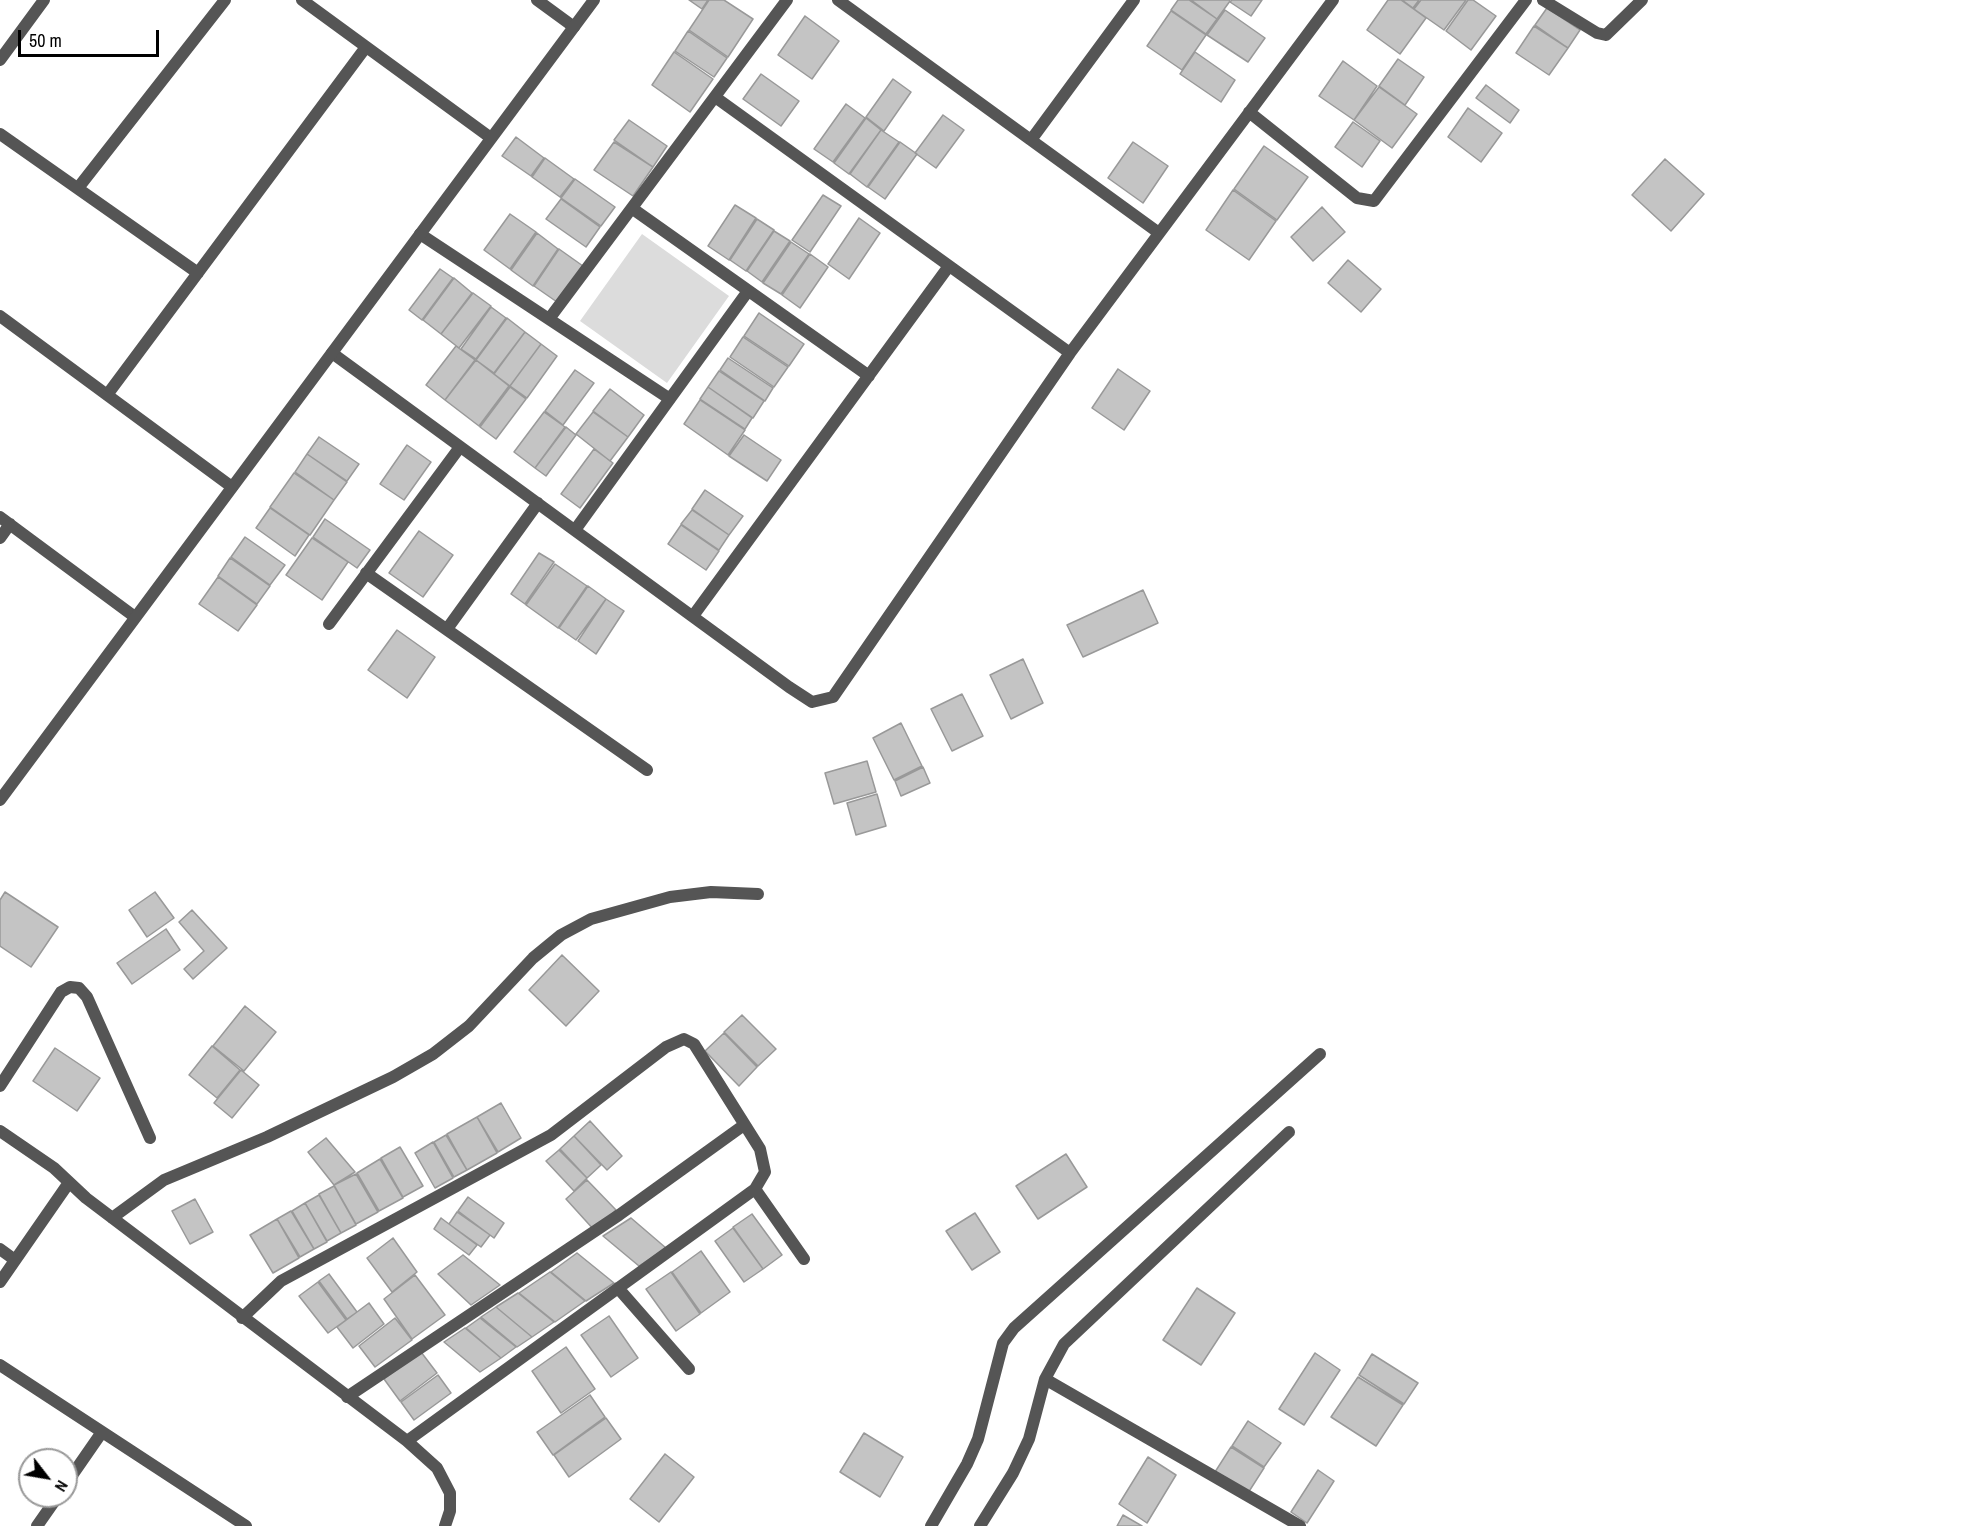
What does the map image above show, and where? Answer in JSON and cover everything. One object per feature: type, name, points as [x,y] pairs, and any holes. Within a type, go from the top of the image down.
[{"type":"street","points":[[0,60],[44,0]]},
{"type":"street","points":[[78,188],[225,0]]},
{"type":"street","points":[[302,0],[491,138]]},
{"type":"street","points":[[537,0],[574,27]]},
{"type":"street","points":[[0,800],[594,0]]},
{"type":"street","points":[[549,319],[787,0]]},
{"type":"street","points":[[838,0],[1160,233]]},
{"type":"street","points":[[1031,140],[1134,0]]},
{"type":"street","points":[[332,353],[812,702],[833,697],[1070,353],[1333,0]]},
{"type":"street","points":[[1249,112],[1357,198],[1374,201],[1526,0]]},
{"type":"street","points":[[1543,0],[1597,33],[1606,35],[1642,0]]},
{"type":"street","points":[[107,395],[366,46]]},
{"type":"street","points":[[715,98],[1070,353]]},
{"type":"street","points":[[0,134],[198,273]]},
{"type":"street","points":[[633,209],[869,375]]},
{"type":"street","points":[[420,234],[670,399]]},
{"type":"street","points":[[693,616],[949,266]]},
{"type":"street","points":[[575,530],[748,291]]},
{"type":"street","points":[[0,316],[232,487]]},
{"type":"street","points":[[329,624],[460,447]]},
{"type":"street","points":[[447,629],[538,503]]},
{"type":"street","points":[[0,538],[5,520],[135,617]]},
{"type":"street","points":[[366,573],[647,770]]},
{"type":"street","points":[[112,1218],[164,1180],[217,1155],[267,1137],[393,1077],[433,1054],[469,1026],[533,958],[561,935],[591,919],[670,897],[711,892],[758,894]]},
{"type":"street","points":[[0,1086],[61,992],[70,987],[79,988],[87,997],[150,1138]]},
{"type":"street","points":[[242,1318],[281,1281],[551,1135],[666,1047],[684,1039],[694,1044],[760,1149],[765,1172],[755,1189],[407,1441]]},
{"type":"street","points":[[932,1526],[967,1464],[978,1439],[1003,1343],[1014,1328],[1320,1054]]},
{"type":"street","points":[[347,1396],[619,1215],[744,1125]]},
{"type":"street","points":[[0,1131],[54,1168],[68,1184],[407,1441],[437,1468],[450,1493],[450,1511],[445,1526]]},
{"type":"street","points":[[980,1526],[1013,1473],[1029,1439],[1045,1379],[1064,1344],[1289,1132]]},
{"type":"street","points":[[0,1282],[68,1184]]},
{"type":"street","points":[[755,1189],[804,1259]]},
{"type":"street","points":[[0,1249],[15,1260]]},
{"type":"street","points":[[618,1288],[689,1369]]},
{"type":"street","points":[[0,1365],[245,1526]]},
{"type":"street","points":[[1045,1379],[1300,1526]]},
{"type":"street","points":[[78,1467],[102,1432]]},
{"type":"street","points":[[37,1526],[50,1508]]},
{"type":"shaded area","points":[[642,234],[729,296],[667,383],[580,321]]},
{"type":"building","points":[[689,0],[708,0],[702,9]]},
{"type":"building","points":[[709,0],[724,0],[753,19],[728,57],[689,30]]},
{"type":"building","points":[[1178,0],[1189,0],[1217,19],[1206,34],[1171,10]]},
{"type":"building","points":[[1191,0],[1229,0],[1230,1],[1217,19]]},
{"type":"building","points":[[1232,0],[1262,0],[1251,16],[1230,2]]},
{"type":"building","points":[[1388,0],[1401,0],[1426,18],[1400,54],[1367,30]]},
{"type":"building","points":[[1402,0],[1419,0],[1413,8]]},
{"type":"building","points":[[1421,0],[1466,0],[1444,30],[1414,9]]},
{"type":"building","points":[[1468,0],[1473,0],[1496,16],[1471,50],[1446,31]]},
{"type":"building","points":[[1547,8],[1580,30],[1568,48],[1535,25]]},
{"type":"building","points":[[1225,10],[1265,38],[1248,62],[1207,35]]},
{"type":"building","points":[[1171,11],[1206,35],[1182,70],[1147,46]]},
{"type":"building","points":[[805,16],[839,41],[812,79],[778,55]]},
{"type":"building","points":[[1534,26],[1568,48],[1549,75],[1516,53]]},
{"type":"building","points":[[688,31],[727,58],[714,77],[675,51]]},
{"type":"building","points":[[674,52],[713,79],[690,112],[652,85]]},
{"type":"building","points":[[1195,52],[1235,80],[1221,102],[1180,74]]},
{"type":"building","points":[[1398,59],[1424,77],[1405,105],[1379,86]]},
{"type":"building","points":[[1343,61],[1377,86],[1354,120],[1319,96]]},
{"type":"building","points":[[761,74],[799,101],[781,126],[743,99]]},
{"type":"building","points":[[893,79],[911,92],[884,131],[866,117]]},
{"type":"building","points":[[1486,85],[1519,110],[1510,123],[1476,98]]},
{"type":"building","points":[[1379,87],[1417,114],[1392,148],[1354,120]]},
{"type":"building","points":[[846,104],[865,118],[833,162],[814,149]]},
{"type":"building","points":[[1468,108],[1502,133],[1481,162],[1448,137]]},
{"type":"building","points":[[943,115],[964,130],[936,168],[915,153]]},
{"type":"building","points":[[866,118],[881,130],[849,174],[834,163]]},
{"type":"building","points":[[629,120],[667,146],[653,167],[614,140]]},
{"type":"building","points":[[1353,122],[1380,141],[1362,167],[1335,147]]},
{"type":"building","points":[[881,130],[899,142],[867,187],[850,174]]},
{"type":"building","points":[[516,137],[544,158],[531,176],[502,156]]},
{"type":"building","points":[[614,142],[653,167],[633,196],[594,170]]},
{"type":"building","points":[[900,142],[917,154],[885,199],[868,187]]},
{"type":"building","points":[[1133,142],[1168,166],[1143,203],[1108,178]]},
{"type":"building","points":[[1264,146],[1308,177],[1277,220],[1234,189]]},
{"type":"building","points":[[545,158],[574,179],[560,197],[532,177]]},
{"type":"building","points":[[1665,159],[1704,194],[1671,231],[1632,195]]},
{"type":"building","points":[[575,179],[615,207],[601,226],[561,198]]},
{"type":"building","points":[[1233,190],[1276,221],[1249,260],[1206,230]]},
{"type":"building","points":[[823,195],[841,206],[810,252],[792,240]]},
{"type":"building","points":[[561,199],[600,227],[586,247],[546,219]]},
{"type":"building","points":[[735,205],[756,218],[729,260],[708,246]]},
{"type":"building","points":[[1322,207],[1345,232],[1313,261],[1291,237]]},
{"type":"building","points":[[510,214],[536,232],[510,269],[484,250]]},
{"type":"building","points":[[859,218],[880,233],[849,279],[828,264]]},
{"type":"building","points":[[757,219],[774,230],[746,271],[730,260]]},
{"type":"building","points":[[774,231],[790,241],[762,282],[747,271]]},
{"type":"building","points":[[537,233],[558,249],[533,286],[511,270]]},
{"type":"building","points":[[791,242],[809,254],[781,294],[763,283]]},
{"type":"building","points":[[559,249],[583,266],[557,302],[534,286]]},
{"type":"building","points":[[810,254],[828,267],[800,308],[782,295]]},
{"type":"building","points":[[1348,260],[1381,289],[1361,312],[1328,283]]},
{"type":"building","points":[[440,269],[453,278],[422,320],[409,310]]},
{"type":"building","points":[[454,278],[472,293],[441,334],[423,320]]},
{"type":"building","points":[[473,293],[491,306],[459,348],[441,334]]},
{"type":"building","points":[[491,307],[506,318],[476,359],[461,349]]},
{"type":"building","points":[[759,313],[804,344],[789,366],[744,336]]},
{"type":"building","points":[[507,318],[525,332],[494,373],[476,360]]},
{"type":"building","points":[[525,332],[541,344],[510,386],[494,374]]},
{"type":"building","points":[[743,337],[788,367],[774,387],[730,357]]},
{"type":"building","points":[[541,344],[557,356],[527,398],[510,386]]},
{"type":"building","points":[[456,346],[475,360],[445,400],[426,385]]},
{"type":"building","points":[[728,358],[773,388],[765,401],[720,370]]},
{"type":"building","points":[[476,360],[509,386],[479,426],[445,400]]},
{"type":"building","points":[[1118,369],[1150,391],[1124,430],[1092,408]]},
{"type":"building","points":[[575,370],[594,383],[563,425],[545,411]]},
{"type":"building","points":[[719,371],[764,401],[753,418],[708,387]]},
{"type":"building","points":[[510,387],[526,399],[496,439],[480,427]]},
{"type":"building","points":[[708,387],[752,418],[745,429],[700,399]]},
{"type":"building","points":[[610,389],[644,415],[628,437],[593,411]]},
{"type":"building","points":[[700,400],[745,430],[728,455],[684,424]]},
{"type":"building","points":[[544,412],[565,427],[535,468],[514,452]]},
{"type":"building","points":[[593,412],[628,437],[610,461],[576,434]]},
{"type":"building","points":[[566,427],[576,435],[546,476],[535,468]]},
{"type":"building","points":[[744,435],[781,460],[767,481],[729,456]]},
{"type":"building","points":[[319,437],[359,464],[347,481],[307,454]]},
{"type":"building","points":[[407,445],[431,462],[404,500],[380,484]]},
{"type":"building","points":[[594,449],[613,463],[580,508],[561,494]]},
{"type":"building","points":[[307,454],[347,482],[334,500],[295,472]]},
{"type":"building","points":[[294,473],[334,500],[310,535],[270,507]]},
{"type":"building","points":[[705,490],[743,516],[729,535],[692,509]]},
{"type":"building","points":[[270,508],[309,535],[295,556],[256,528]]},
{"type":"building","points":[[692,510],[729,535],[719,550],[681,524]]},
{"type":"building","points":[[325,519],[370,550],[357,568],[313,537]]},
{"type":"building","points":[[681,525],[719,551],[706,570],[668,544]]},
{"type":"building","points":[[419,531],[453,555],[423,597],[389,573]]},
{"type":"building","points":[[245,537],[285,565],[270,585],[231,557]]},
{"type":"building","points":[[312,538],[348,562],[322,600],[286,575]]},
{"type":"building","points":[[539,553],[554,562],[525,604],[511,594]]},
{"type":"building","points":[[230,558],[270,586],[257,604],[218,576]]},
{"type":"building","points":[[555,564],[587,586],[558,628],[526,605]]},
{"type":"building","points":[[218,577],[257,605],[238,631],[199,604]]},
{"type":"building","points":[[588,586],[606,599],[576,640],[559,628]]},
{"type":"building","points":[[1143,590],[1158,623],[1083,657],[1067,625]]},
{"type":"building","points":[[606,599],[624,611],[596,654],[578,641]]},
{"type":"building","points":[[397,630],[435,657],[407,698],[368,670]]},
{"type":"building","points":[[1023,659],[1043,703],[1011,719],[990,675]]},
{"type":"building","points":[[962,694],[983,736],[952,751],[931,709]]},
{"type":"building","points":[[901,723],[922,766],[894,780],[873,738]]},
{"type":"building","points":[[867,761],[876,792],[834,804],[825,773]]},
{"type":"building","points":[[923,767],[930,783],[901,796],[895,781]]},
{"type":"building","points":[[877,794],[886,826],[856,835],[847,803]]},
{"type":"building","points":[[5,892],[58,927],[31,967],[0,946],[0,900]]},
{"type":"building","points":[[155,892],[174,918],[147,937],[129,910]]},
{"type":"building","points":[[192,910],[227,948],[193,979],[184,969],[204,951],[179,922]]},
{"type":"building","points":[[166,929],[180,950],[132,984],[117,963]]},
{"type":"building","points":[[562,955],[599,991],[566,1026],[529,990]]},
{"type":"building","points":[[245,1006],[276,1032],[244,1071],[213,1046]]},
{"type":"building","points":[[742,1015],[776,1049],[758,1066],[724,1032]]},
{"type":"building","points":[[724,1033],[757,1067],[739,1086],[705,1051]]},
{"type":"building","points":[[212,1046],[240,1070],[217,1098],[189,1075]]},
{"type":"building","points":[[55,1048],[100,1078],[77,1111],[33,1081]]},
{"type":"building","points":[[241,1070],[259,1085],[232,1118],[214,1103]]},
{"type":"building","points":[[501,1103],[521,1138],[498,1152],[477,1117]]},
{"type":"building","points":[[477,1117],[497,1153],[467,1170],[447,1134]]},
{"type":"building","points":[[590,1121],[622,1156],[607,1170],[574,1136]]},
{"type":"building","points":[[446,1135],[467,1170],[454,1177],[434,1142]]},
{"type":"building","points":[[574,1136],[601,1165],[587,1178],[560,1149]]},
{"type":"building","points":[[326,1138],[355,1172],[334,1185],[308,1152]]},
{"type":"building","points":[[433,1142],[453,1178],[435,1188],[415,1153]]},
{"type":"building","points":[[400,1147],[423,1186],[403,1197],[381,1158]]},
{"type":"building","points":[[559,1150],[587,1178],[574,1191],[546,1161]]},
{"type":"building","points":[[1066,1154],[1087,1187],[1038,1219],[1016,1186]]},
{"type":"building","points":[[380,1159],[403,1198],[379,1211],[357,1173]]},
{"type":"building","points":[[356,1174],[378,1212],[356,1224],[334,1185]]},
{"type":"building","points":[[587,1180],[616,1210],[595,1231],[566,1199]]},
{"type":"building","points":[[334,1186],[356,1225],[341,1233],[319,1194]]},
{"type":"building","points":[[319,1195],[341,1233],[327,1241],[305,1203]]},
{"type":"building","points":[[468,1197],[504,1223],[494,1238],[458,1211]]},
{"type":"building","points":[[195,1199],[213,1232],[190,1244],[172,1211]]},
{"type":"building","points":[[305,1203],[327,1242],[314,1249],[292,1211]]},
{"type":"building","points":[[291,1211],[314,1249],[300,1257],[277,1219]]},
{"type":"building","points":[[457,1212],[490,1235],[481,1247],[449,1224]]},
{"type":"building","points":[[975,1213],[1000,1252],[972,1270],[946,1231]]},
{"type":"building","points":[[752,1214],[782,1255],[763,1269],[733,1227]]},
{"type":"building","points":[[441,1218],[477,1245],[469,1255],[434,1229]]},
{"type":"building","points":[[631,1218],[666,1248],[639,1266],[603,1236]]},
{"type":"building","points":[[277,1219],[299,1258],[273,1273],[250,1235]]},
{"type":"building","points":[[733,1228],[763,1269],[744,1282],[715,1241]]},
{"type":"building","points":[[393,1238],[417,1272],[392,1292],[367,1258]]},
{"type":"building","points":[[701,1251],[730,1292],[701,1313],[672,1272]]},
{"type":"building","points":[[577,1253],[614,1283],[586,1301],[551,1272]]},
{"type":"building","points":[[463,1255],[500,1285],[471,1305],[438,1274]]},
{"type":"building","points":[[550,1272],[585,1301],[555,1322],[519,1293]]},
{"type":"building","points":[[671,1272],[700,1314],[676,1331],[646,1289]]},
{"type":"building","points":[[329,1274],[357,1312],[347,1319],[319,1281]]},
{"type":"building","points":[[415,1275],[445,1315],[412,1339],[384,1299]]},
{"type":"building","points":[[318,1282],[346,1320],[328,1333],[299,1296]]},
{"type":"building","points":[[1197,1288],[1235,1313],[1201,1365],[1163,1340]]},
{"type":"building","points":[[518,1293],[554,1322],[532,1337],[496,1307]]},
{"type":"building","points":[[369,1303],[384,1324],[353,1348],[337,1327]]},
{"type":"building","points":[[496,1307],[532,1337],[517,1347],[481,1317]]},
{"type":"building","points":[[609,1316],[638,1358],[611,1377],[581,1335]]},
{"type":"building","points":[[395,1318],[412,1340],[375,1367],[359,1346]]},
{"type":"building","points":[[480,1318],[516,1347],[501,1358],[466,1328]]},
{"type":"building","points":[[465,1328],[501,1358],[480,1372],[444,1342]]},
{"type":"building","points":[[566,1347],[595,1389],[561,1413],[532,1371]]},
{"type":"building","points":[[421,1352],[437,1373],[400,1401],[384,1379]]},
{"type":"building","points":[[1315,1353],[1340,1370],[1304,1425],[1279,1409]]},
{"type":"building","points":[[1372,1354],[1418,1383],[1404,1404],[1359,1375]]},
{"type":"building","points":[[438,1375],[451,1393],[414,1420],[401,1402]]},
{"type":"building","points":[[1358,1377],[1403,1405],[1376,1446],[1331,1417]]},
{"type":"building","points":[[590,1395],[605,1417],[553,1455],[537,1432]]},
{"type":"building","points":[[606,1418],[621,1439],[569,1477],[554,1455]]},
{"type":"building","points":[[1248,1421],[1281,1443],[1264,1467],[1232,1446]]},
{"type":"building","points":[[864,1433],[903,1457],[880,1497],[840,1472]]},
{"type":"building","points":[[1231,1447],[1264,1468],[1248,1493],[1215,1472]]},
{"type":"building","points":[[665,1454],[694,1477],[659,1522],[630,1499]]},
{"type":"building","points":[[1148,1457],[1176,1475],[1147,1523],[1119,1504]]},
{"type":"building","points":[[1318,1470],[1334,1481],[1307,1523],[1291,1512]]},
{"type":"building","points":[[1123,1515],[1142,1526],[1117,1526]]}]
